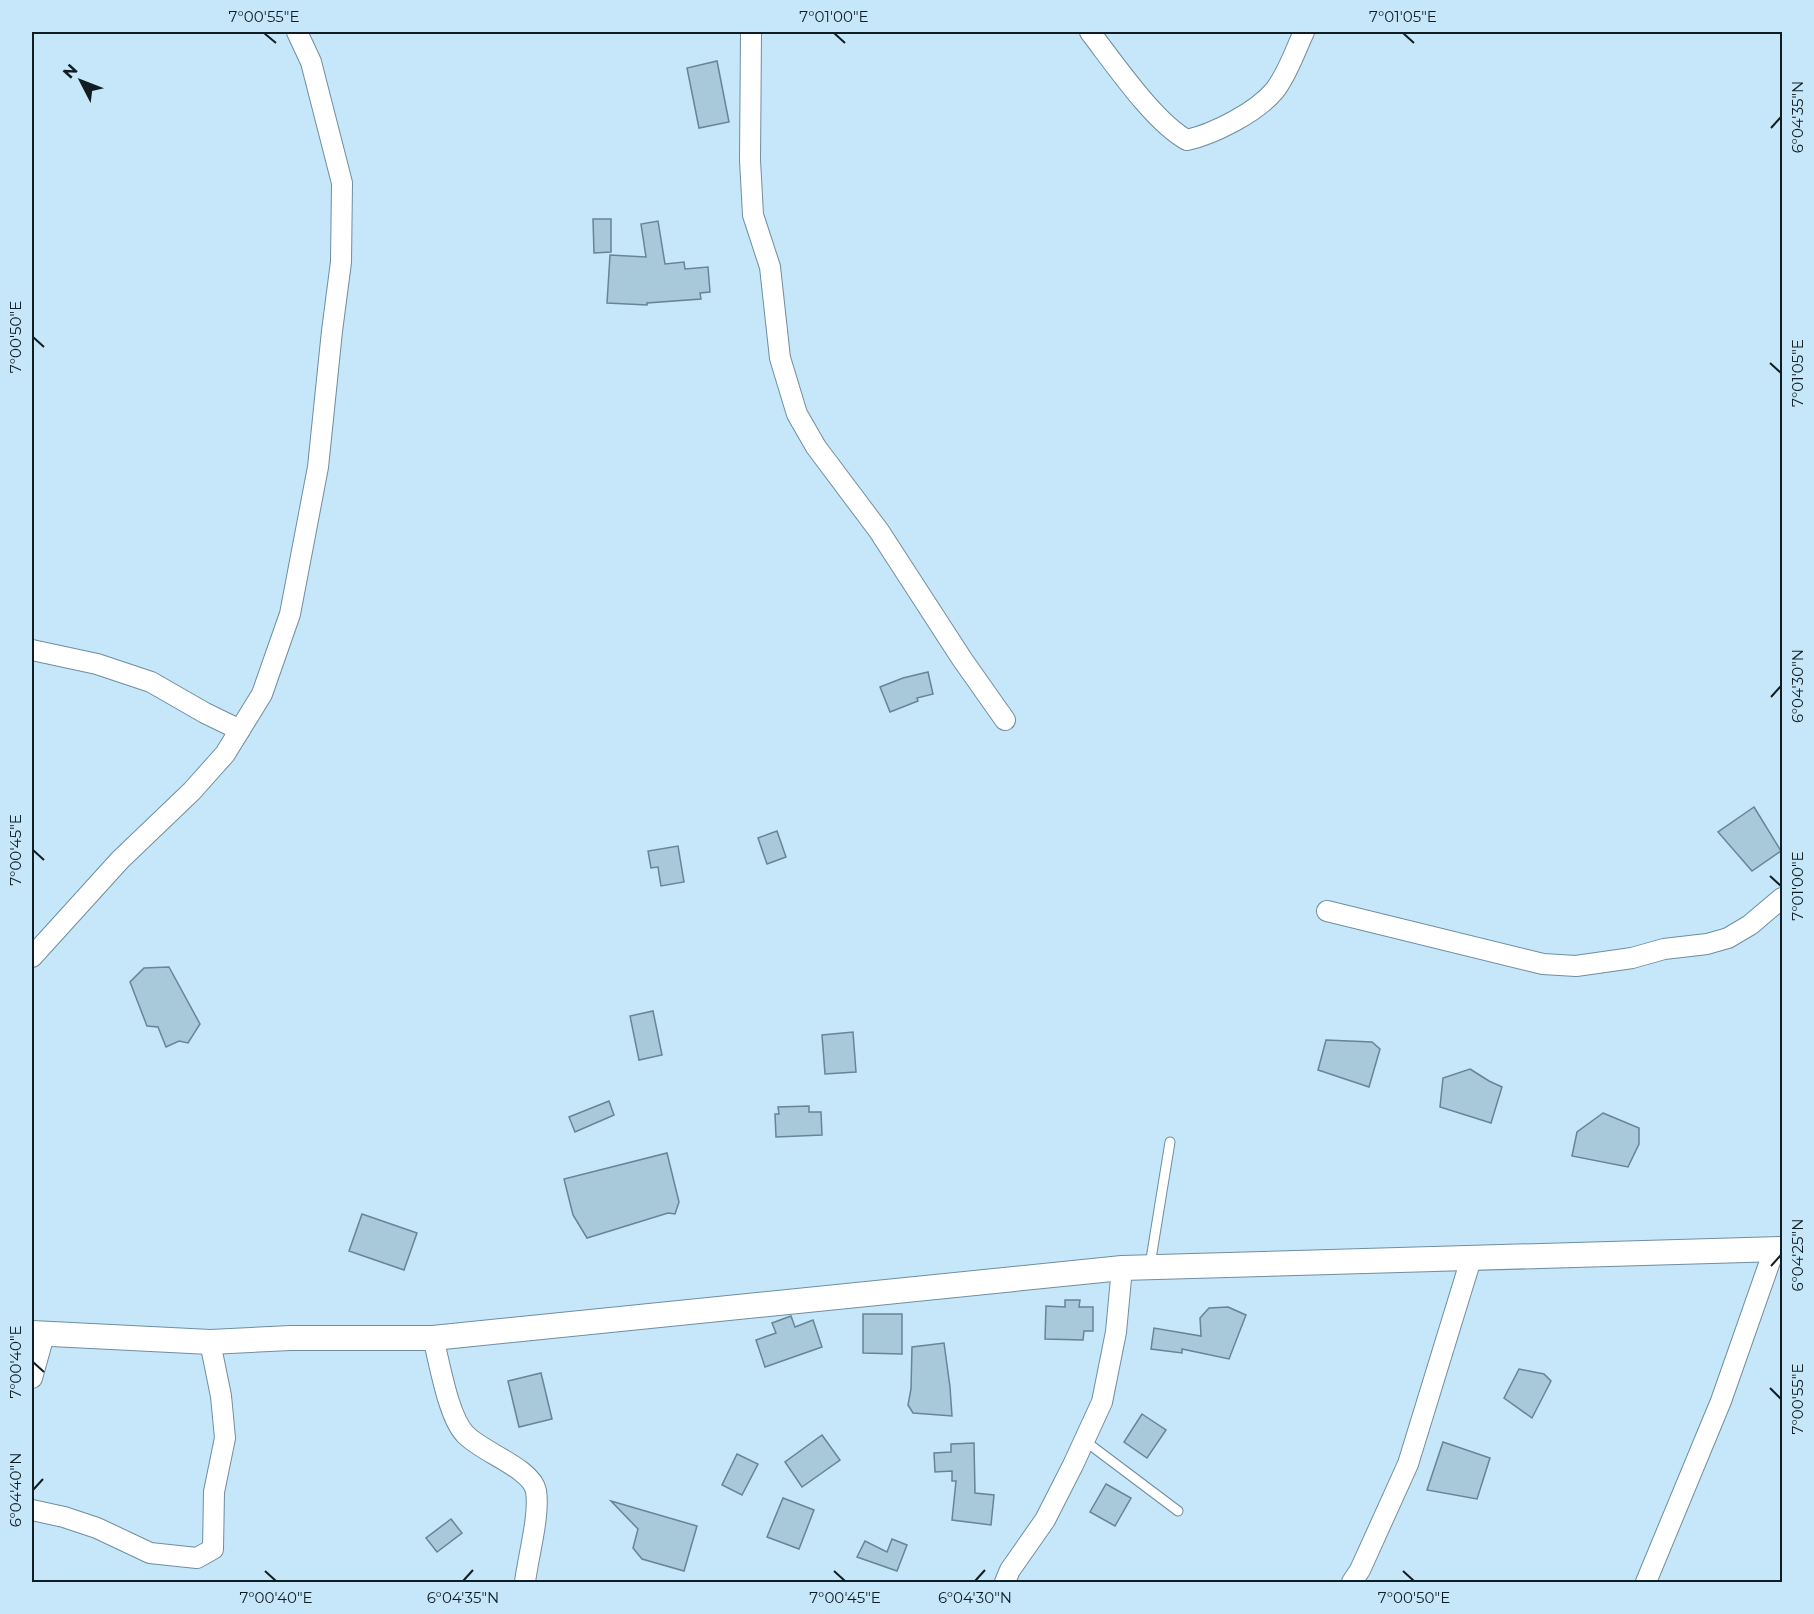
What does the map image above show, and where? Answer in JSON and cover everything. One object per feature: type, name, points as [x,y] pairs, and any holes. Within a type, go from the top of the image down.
[{"type":"street","points":[[32,957],[120,860],[192,791],[225,754],[262,694],[292,603],[318,467],[341,262],[342,183],[311,62],[297,32]]},
{"type":"street","points":[[751,32],[750,160],[753,215],[770,267],[780,358],[797,414],[816,447],[879,531],[962,659],[1005,720]]},
{"type":"street","points":[[1090,32],[1153,111],[1173,132],[1187,140],[1201,137],[1236,119],[1274,91],[1284,77],[1304,32]]},
{"type":"street","points":[[32,650],[97,664],[151,682],[240,730]]},
{"type":"street","points":[[1327,911],[1543,964],[1576,966],[1632,958],[1664,949],[1707,944],[1728,938],[1750,925],[1782,898]]},
{"type":"street","points":[[32,1378],[38,1334],[210,1342],[290,1338],[433,1338],[1122,1268],[1778,1249],[1721,1401],[1646,1582]]},
{"type":"street","points":[[1352,1582],[1360,1570],[1408,1464],[1471,1259]]},
{"type":"street","points":[[1005,1582],[1010,1570],[1045,1520],[1102,1402],[1116,1332],[1122,1268]]},
{"type":"street","points":[[433,1338],[452,1410],[463,1433],[478,1446],[530,1479],[536,1490],[536,1513],[525,1582]]},
{"type":"street","points":[[32,1510],[97,1528],[150,1553],[197,1558],[213,1549],[214,1492],[225,1438],[221,1396],[210,1342]]},
{"type":"lane","points":[[1150,1267],[1170,1142]]},
{"type":"lane","points":[[1085,1441],[1178,1511]]},
{"type":"building","points":[[717,61],[729,122],[699,128],[687,68]]},
{"type":"building","points":[[593,219],[611,219],[611,252],[594,253]]},
{"type":"building","points":[[658,221],[665,264],[684,262],[685,269],[708,267],[710,292],[700,293],[701,299],[647,303],[647,305],[607,303],[610,255],[646,257],[641,224]]},
{"type":"building","points":[[928,672],[933,694],[917,698],[918,701],[890,712],[880,687]]},
{"type":"building","points":[[1754,807],[1781,851],[1752,871],[1718,832]]},
{"type":"building","points":[[777,831],[786,857],[767,864],[758,838]]},
{"type":"building","points":[[678,846],[684,882],[661,886],[658,867],[651,868],[648,851]]},
{"type":"building","points":[[169,967],[200,1024],[188,1043],[179,1041],[166,1047],[158,1027],[147,1026],[130,982],[144,968]]},
{"type":"building","points":[[653,1011],[662,1055],[639,1060],[630,1016]]},
{"type":"building","points":[[853,1032],[856,1072],[825,1074],[822,1035]]},
{"type":"building","points":[[1326,1040],[1372,1042],[1380,1049],[1369,1087],[1318,1070]]},
{"type":"building","points":[[1470,1069],[1502,1087],[1491,1123],[1440,1107],[1443,1078]]},
{"type":"building","points":[[609,1101],[614,1115],[575,1132],[569,1117]]},
{"type":"building","points":[[809,1106],[809,1112],[821,1112],[822,1135],[776,1137],[775,1114],[779,1114],[778,1107]]},
{"type":"building","points":[[1603,1113],[1639,1128],[1639,1144],[1628,1167],[1572,1156],[1577,1132]]},
{"type":"building","points":[[667,1153],[679,1202],[675,1214],[668,1213],[587,1238],[573,1215],[564,1179]]},
{"type":"building","points":[[362,1214],[417,1233],[404,1270],[349,1251]]},
{"type":"building","points":[[1065,1300],[1080,1300],[1079,1307],[1093,1307],[1093,1331],[1084,1331],[1083,1340],[1045,1339],[1046,1306],[1065,1307]]},
{"type":"building","points":[[1228,1307],[1246,1315],[1229,1359],[1182,1349],[1182,1353],[1151,1349],[1154,1328],[1201,1336],[1200,1318],[1209,1308]]},
{"type":"building","points":[[863,1314],[902,1314],[902,1354],[863,1353]]},
{"type":"building","points":[[791,1316],[795,1327],[813,1320],[822,1347],[765,1367],[756,1340],[776,1333],[772,1323]]},
{"type":"building","points":[[944,1343],[952,1416],[913,1413],[908,1405],[911,1389],[912,1347]]},
{"type":"building","points":[[1519,1369],[1544,1374],[1551,1381],[1532,1418],[1504,1398]]},
{"type":"building","points":[[541,1373],[552,1419],[519,1427],[508,1381]]},
{"type":"building","points":[[1142,1414],[1166,1430],[1147,1458],[1124,1442]]},
{"type":"building","points":[[822,1435],[840,1460],[802,1487],[785,1462]]},
{"type":"building","points":[[1443,1442],[1490,1458],[1477,1499],[1427,1490]]},
{"type":"building","points":[[974,1443],[975,1493],[994,1495],[991,1525],[952,1520],[956,1481],[952,1481],[952,1471],[935,1472],[934,1453],[951,1452],[951,1444]]},
{"type":"building","points":[[737,1454],[758,1464],[742,1495],[722,1485]]},
{"type":"building","points":[[1106,1484],[1131,1498],[1115,1526],[1090,1512]]},
{"type":"building","points":[[783,1498],[814,1510],[799,1549],[767,1537]]},
{"type":"building","points":[[611,1501],[697,1526],[684,1571],[642,1559],[633,1548],[638,1529]]},
{"type":"building","points":[[451,1519],[462,1533],[437,1552],[426,1538]]},
{"type":"building","points":[[892,1539],[907,1545],[897,1571],[857,1557],[865,1541],[887,1552]]}]
